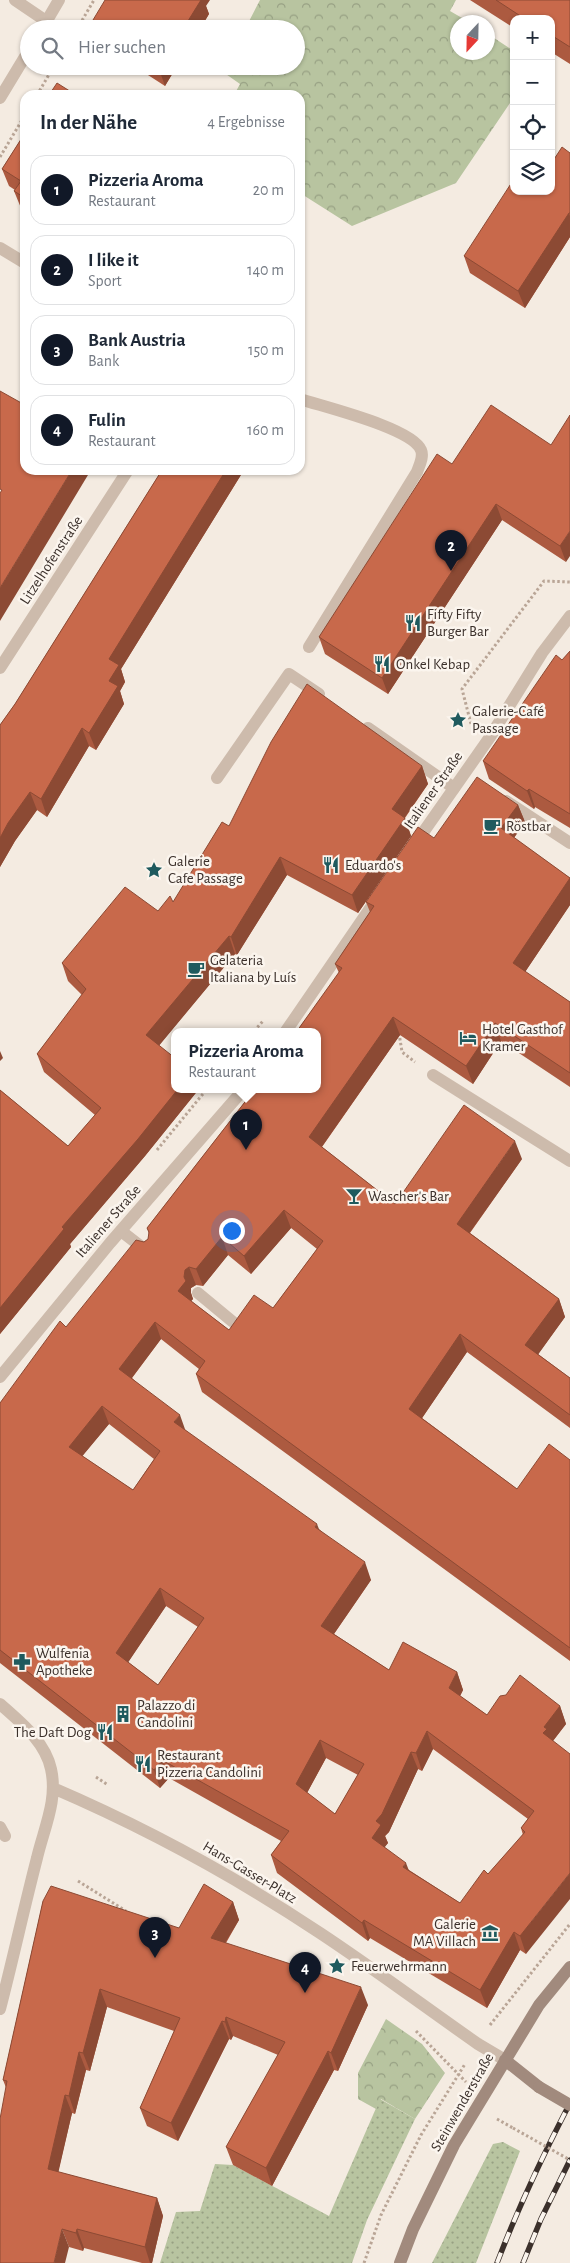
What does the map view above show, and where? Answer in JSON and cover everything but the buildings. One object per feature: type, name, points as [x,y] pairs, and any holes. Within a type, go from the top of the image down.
[{"type":"main road","name":"Steinwenderstraße","points":[[400,2263],[413,2229],[454,2145],[539,2005],[570,1966]]},
{"type":"main road","points":[[505,2060],[538,2087],[570,2105]]},
{"type":"street","points":[[15,0],[38,20]]},
{"type":"street","points":[[47,20],[59,0]]},
{"type":"street","points":[[0,98],[20,65]]},
{"type":"street","points":[[0,248],[20,260]]},
{"type":"street","points":[[305,401],[393,429],[414,440],[422,450],[422,460],[417,472],[309,647]]},
{"type":"street","name":"Litzelhofenstraße","points":[[0,668],[125,475]]},
{"type":"street","name":"Italiener Straße","points":[[406,857],[490,737],[542,652],[569,618]]},
{"type":"street","points":[[217,778],[289,674],[330,702]]},
{"type":"street","points":[[354,718],[454,788]]},
{"type":"street","points":[[465,773],[478,782]]},
{"type":"street","points":[[493,792],[570,842]]},
{"type":"street","points":[[288,1028],[385,887]]},
{"type":"street","points":[[433,1075],[570,1160]]},
{"type":"street","name":"Italiener Straße","points":[[0,1377],[121,1231],[241,1093]]},
{"type":"street","points":[[121,1231],[148,1252]]},
{"type":"street","points":[[198,1293],[233,1322]]},
{"type":"street","points":[[0,1704],[30,1732],[44,1750],[51,1768],[54,1788],[52,1806],[37,1857],[0,2009]]},
{"type":"street","name":"Hans-Gasser-Platz","points":[[54,1788],[95,1806],[215,1868],[319,1932],[478,2044],[505,2060]]},
{"type":"path","points":[[82,20],[94,0]]},
{"type":"path","points":[[40,90],[49,75]]},
{"type":"path","points":[[0,157],[20,123]]},
{"type":"path","points":[[472,726],[462,689],[544,581],[570,582]]},
{"type":"path","points":[[257,1028],[266,1017]]},
{"type":"path","points":[[392,1028],[399,1033],[402,1052],[433,1075]]},
{"type":"path","points":[[78,1881],[126,1911],[135,1914]]},
{"type":"path","points":[[492,2022],[570,1924]]},
{"type":"path","points":[[364,2263],[381,2215],[416,2144],[459,2074],[411,2026]]},
{"type":"path","points":[[498,2121],[570,2160]]},
{"type":"green space","points":[[260,0],[456,0],[450,11],[457,15],[450,15],[450,60],[495,60],[495,39],[510,48],[510,103],[456,183],[352,226],[305,196],[305,90],[237,90],[240,84],[227,75],[305,75],[305,20],[250,20]]},
{"type":"green space","points":[[386,2019],[422,2044],[445,2073],[415,2119],[381,2099],[376,2109],[358,2099],[358,2073]]},
{"type":"green space","points":[[380,2099],[415,2119],[367,2220],[352,2263],[160,2263],[176,2212],[200,2211],[215,2164],[233,2165],[329,2216]]},
{"type":"green space","points":[[503,2142],[520,2151],[476,2263],[432,2263],[493,2144]]},
{"type":"railway","points":[[497,2263],[531,2182],[570,2103]]},
{"type":"railway","points":[[523,2263],[541,2219],[570,2160]]},
{"type":"place","name":"I like it","points":[[451,571]]},
{"type":"place","name":"Fifty Fifty Burger Bar","points":[[413,623]]},
{"type":"place","name":"Onkel Kebap","points":[[382,664]]},
{"type":"place","name":"Galerie-Café Passage","points":[[458,720]]},
{"type":"place","name":"Röstbar","points":[[492,826]]},
{"type":"place","name":"Eduardo's","points":[[331,865]]},
{"type":"place","name":"Galerie Cafe Passage","points":[[154,870]]},
{"type":"place","name":"Gelateria Italiana by Luís","points":[[196,969]]},
{"type":"place","name":"Hotel Gasthof Kramer","points":[[468,1038]]},
{"type":"place","name":"Pizzeria Aroma","points":[[246,1150]]},
{"type":"place","name":"Wascher's Bar","points":[[354,1196]]},
{"type":"place","name":"Wulfenia Apotheke","points":[[22,1662]]},
{"type":"place","name":"Palazzo di Candolini","points":[[123,1714]]},
{"type":"place","name":"The Daft Dog","points":[[105,1732]]},
{"type":"place","name":"Restaurant Pizzeria Candolini","points":[[143,1764]]},
{"type":"place","name":"Galerie MA Villach","points":[[490,1933]]},
{"type":"place","name":"Bank Austria","points":[[155,1958]]},
{"type":"place","name":"Feuerwehrmann","points":[[337,1966]]},
{"type":"place","name":"Fulin","points":[[305,1993]]}]
